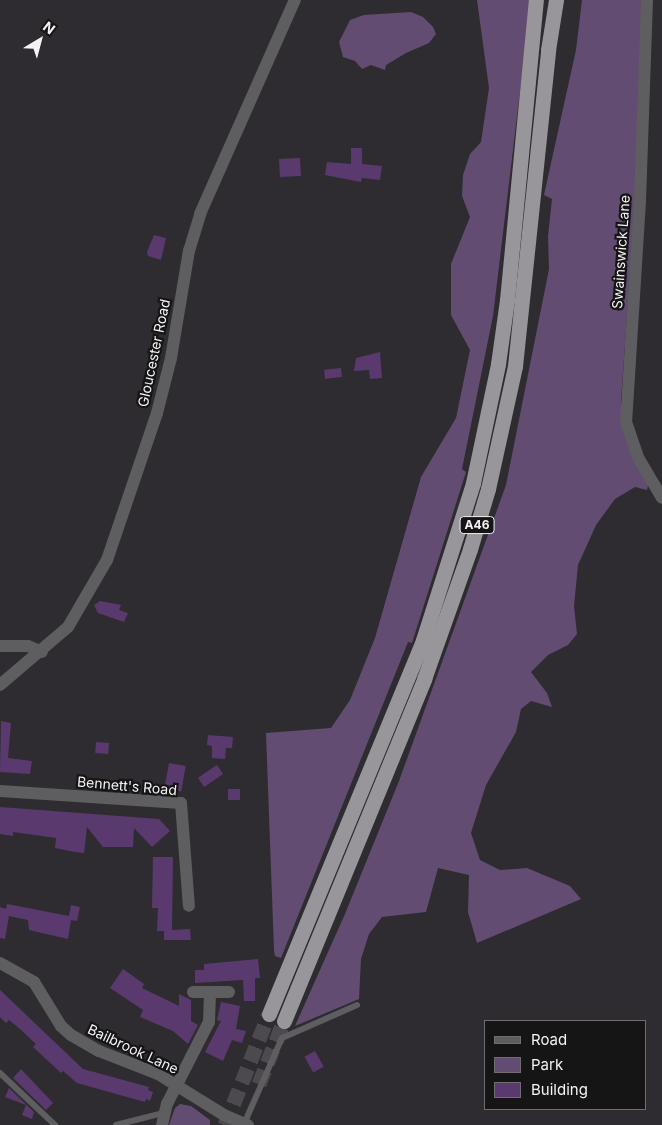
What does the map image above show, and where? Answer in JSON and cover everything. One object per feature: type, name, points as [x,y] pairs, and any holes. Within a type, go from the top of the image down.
[{"type":"highway","name":"A46","points":[[269,1014],[423,640],[473,483],[498,364],[507,300],[536,0]]},
{"type":"highway","name":"A46","points":[[284,1021],[424,679],[470,549],[488,489],[514,366],[548,50],[556,0]]},
{"type":"street","name":"Gloucester Road","points":[[0,685],[42,652],[68,626],[107,560],[141,470],[157,413],[171,358],[189,251],[200,214],[295,0]]},
{"type":"street","name":"Swainswick Lane","points":[[647,0],[640,201],[626,422],[639,459],[662,498]]},
{"type":"street","points":[[0,646],[28,646],[42,652]]},
{"type":"street","name":"Bennett's Road","points":[[0,791],[181,803],[190,906]]},
{"type":"street","name":"Bailbrook Lane","points":[[0,963],[34,982],[61,1026],[71,1035],[178,1086],[224,1115],[246,1124]]},
{"type":"street","points":[[193,992],[229,992]]},
{"type":"street","points":[[163,1119],[209,1022],[210,992]]},
{"type":"lane","points":[[246,1124],[282,1038],[357,1004]]},
{"type":"lane","points":[[0,1073],[55,1125]]},
{"type":"lane","points":[[116,1125],[163,1119]]},
{"type":"green space","points":[[477,0],[531,0],[493,316],[462,469],[466,472],[412,643],[408,642],[281,958],[275,956],[274,950],[266,733],[331,728],[350,700],[375,638],[421,477],[456,418],[470,350],[451,315],[451,264],[470,217],[462,196],[463,175],[470,154],[481,142],[489,88]]},
{"type":"green space","points":[[582,0],[642,0],[641,117],[621,401],[623,424],[649,481],[647,490],[635,487],[615,499],[596,525],[578,565],[574,606],[577,634],[568,645],[548,655],[531,672],[547,693],[552,707],[531,701],[521,709],[516,732],[486,785],[471,833],[480,860],[500,870],[527,868],[570,886],[581,899],[477,943],[468,912],[469,875],[438,868],[426,912],[382,917],[369,934],[361,959],[359,999],[295,1026],[345,914],[399,781],[506,485],[549,269],[548,236],[552,199],[544,195],[576,50]]},
{"type":"green space","points":[[411,12],[423,17],[433,27],[436,34],[429,43],[406,53],[386,65],[385,70],[371,65],[362,69],[355,61],[343,57],[339,42],[350,20],[364,15]]},
{"type":"green space","points":[[180,1104],[191,1106],[210,1120],[210,1125],[169,1125],[175,1108]]},
{"type":"building","points":[[351,148],[362,148],[362,164],[382,166],[380,180],[362,178],[361,182],[325,175],[327,162],[351,164]]},
{"type":"building","points":[[300,158],[301,176],[280,177],[279,159]]},
{"type":"building","points":[[154,235],[166,238],[161,260],[148,256],[147,252]]},
{"type":"building","points":[[380,352],[382,378],[370,379],[369,370],[354,371],[356,358]]},
{"type":"building","points":[[341,368],[342,377],[325,379],[324,370]]},
{"type":"building","points":[[100,601],[121,605],[119,610],[128,613],[124,622],[98,613],[94,605]]},
{"type":"building","points":[[1,721],[11,723],[8,758],[32,761],[30,774],[0,772]]},
{"type":"building","points":[[208,735],[233,737],[232,748],[226,748],[225,759],[212,758],[212,746],[207,745]]},
{"type":"building","points":[[96,742],[109,743],[108,754],[95,753]]},
{"type":"building","points":[[169,763],[186,766],[181,792],[164,789]]},
{"type":"building","points":[[217,765],[223,774],[204,787],[198,778]]},
{"type":"building","points":[[228,789],[240,789],[240,800],[228,800]]},
{"type":"building","points":[[0,807],[159,819],[170,831],[152,847],[134,828],[133,847],[103,847],[87,827],[84,853],[75,852],[55,848],[56,838],[13,832],[13,836],[0,834]]},
{"type":"building","points":[[153,857],[173,857],[172,930],[190,929],[191,940],[164,940],[164,931],[157,931],[158,908],[152,908]]},
{"type":"building","points":[[7,904],[69,916],[71,905],[80,907],[77,921],[71,920],[68,939],[29,930],[28,920],[9,916],[5,939],[0,938],[0,907],[6,909]]},
{"type":"building","points":[[258,959],[260,978],[255,978],[255,1001],[244,1001],[243,980],[195,983],[195,970],[204,970],[204,964]]},
{"type":"building","points":[[123,969],[144,984],[142,988],[179,1006],[179,994],[191,1000],[191,1021],[198,1025],[188,1044],[173,1031],[140,1017],[143,1010],[110,988]]},
{"type":"building","points":[[0,990],[83,1069],[149,1087],[148,1090],[153,1092],[150,1101],[146,1099],[145,1102],[77,1083],[63,1071],[61,1073],[33,1047],[36,1044],[20,1029],[9,1020],[6,1023],[0,1017]]},
{"type":"building","points":[[221,1002],[240,1006],[236,1029],[246,1031],[242,1043],[232,1040],[223,1061],[205,1052],[221,1021],[217,1020]]},
{"type":"building","points":[[315,1051],[324,1067],[313,1073],[305,1057]]},
{"type":"building","points":[[21,1069],[53,1103],[46,1110],[13,1078]]},
{"type":"building","points":[[9,1088],[34,1112],[32,1119],[22,1115],[26,1105],[5,1097]]},
{"type":"tunnel","points":[[225,1125],[269,1014]]},
{"type":"tunnel","points":[[259,1084],[284,1021]]}]
